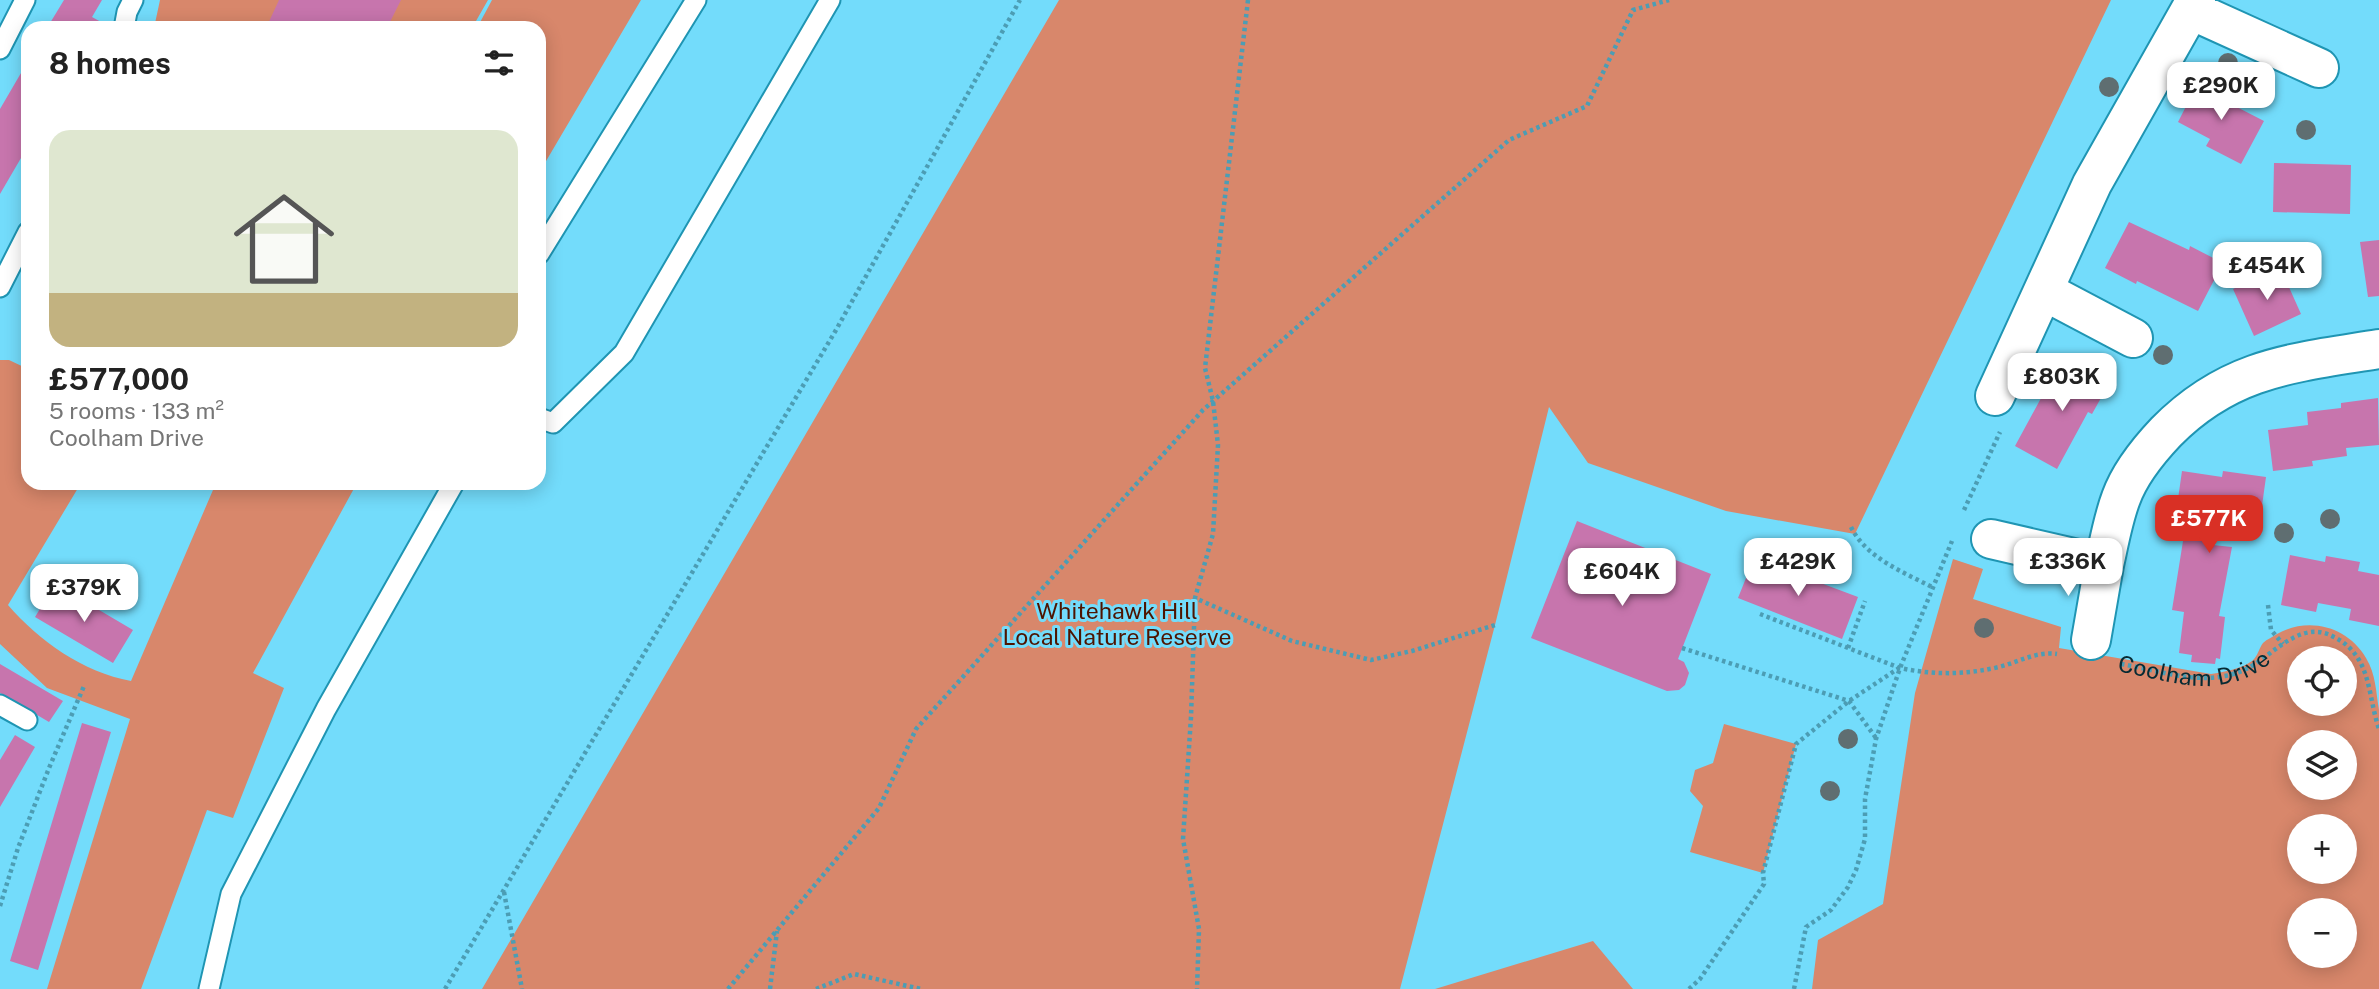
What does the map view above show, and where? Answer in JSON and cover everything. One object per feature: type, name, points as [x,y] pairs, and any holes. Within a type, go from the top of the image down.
[{"type":"street","points":[[1995,396],[2092,184],[2194,5],[2319,68]]},
{"type":"street","points":[[2044,291],[2133,338]]},
{"type":"street","name":"Coolham Drive","points":[[2088,653],[2104,565],[2120,499],[2128,481],[2156,442],[2202,400],[2224,386],[2279,366],[2379,349]]},
{"type":"street","points":[[1992,539],[2104,565]]},
{"type":"lane","points":[[0,49],[25,0]]},
{"type":"lane","points":[[125,21],[133,0]]},
{"type":"lane","points":[[546,243],[696,0]]},
{"type":"lane","points":[[546,420],[553,423],[624,354],[830,0]]},
{"type":"lane","points":[[0,287],[21,246]]},
{"type":"lane","points":[[209,989],[231,894],[326,709],[450,490]]},
{"type":"lane","points":[[3,714],[27,720]]},
{"type":"path","points":[[445,989],[836,330],[1020,0]]},
{"type":"path","points":[[1198,989],[1199,929],[1183,839],[1195,598],[1213,534],[1218,444],[1213,401],[1205,368],[1248,0]]},
{"type":"path","points":[[728,989],[878,808],[916,729],[1213,401],[1509,140],[1587,106],[1633,10],[1669,0]]},
{"type":"path","points":[[1851,527],[1880,558],[1934,588]]},
{"type":"path","points":[[1195,598],[1292,641],[1371,660],[1412,651],[1495,625]]},
{"type":"path","points":[[1848,648],[1865,601]]},
{"type":"path","points":[[2268,606],[2271,630],[2283,644]]},
{"type":"path","name":"Coolham Drive","points":[[1760,614],[1900,668],[1922,673],[1966,673],[2002,666],[2036,654],[2088,653],[2183,676],[2215,678],[2235,674],[2250,667],[2304,633],[2329,634],[2353,649],[2368,680],[2379,729]]},
{"type":"path","points":[[1682,648],[1849,701],[1877,739]]},
{"type":"path","points":[[1689,989],[1700,979],[1764,884],[1763,873],[1796,744],[1849,701],[1900,668]]},
{"type":"path","points":[[1794,989],[1806,927],[1831,910],[1848,887],[1861,854],[1865,839],[1865,799],[1877,739],[1900,668]]},
{"type":"path","points":[[0,906],[36,802],[84,686]]},
{"type":"path","points":[[504,891],[522,989]]},
{"type":"path","points":[[770,989],[778,930]]},
{"type":"path","points":[[816,989],[853,974],[921,989]]},
{"type":"green space","points":[[160,0],[488,0],[476,21],[156,21]]},
{"type":"green space","points":[[492,0],[641,0],[546,161],[546,21],[481,21]]},
{"type":"green space","name":"Whitehawk Hill Local Nature Reserve","points":[[1059,0],[2111,0],[1855,534],[1726,511],[1588,463],[1549,407],[1400,989],[482,989]]},
{"type":"green space","points":[[0,360],[9,360],[21,366],[21,490],[77,490],[8,605],[34,631],[63,653],[113,677],[131,681],[213,490],[353,490],[253,673],[284,688],[233,818],[207,810],[141,989],[47,989],[130,719],[47,688],[0,644]]},
{"type":"green space","points":[[1953,559],[1983,569],[1973,599],[2061,627],[2059,648],[2211,674],[2248,664],[2265,642],[2277,634],[2302,626],[2327,628],[2338,632],[2357,646],[2287,646],[2287,716],[2357,716],[2357,646],[2372,670],[2379,710],[2379,989],[1812,989],[1818,940],[1883,904],[1915,693]]},
{"type":"green space","points":[[1724,724],[1796,744],[1763,873],[1690,852],[1703,806],[1690,791],[1695,770],[1713,763]]},
{"type":"green space","points":[[1593,941],[1633,989],[1435,989]]},
{"type":"building","points":[[64,0],[102,0],[92,17],[99,21],[51,21]]},
{"type":"building","points":[[279,0],[401,0],[390,21],[269,21]]},
{"type":"building","points":[[21,73],[21,158],[0,194],[0,109]]},
{"type":"building","points":[[2200,79],[2233,95],[2229,103],[2264,121],[2241,164],[2206,146],[2210,139],[2178,122]]},
{"type":"building","points":[[2274,163],[2351,165],[2350,214],[2273,212]]},
{"type":"building","points":[[2129,222],[2189,250],[2190,246],[2223,263],[2198,311],[2105,268]]},
{"type":"building","points":[[2379,240],[2379,296],[2368,297],[2360,242]]},
{"type":"building","points":[[2280,267],[2301,314],[2254,336],[2233,289]]},
{"type":"building","points":[[2069,357],[2111,380],[2092,414],[2088,412],[2057,469],[2015,446],[2046,389],[2050,392]]},
{"type":"building","points":[[2378,398],[2379,445],[2346,448],[2347,456],[2312,461],[2313,466],[2273,471],[2268,430],[2308,425],[2307,412],[2341,408],[2341,403]]},
{"type":"building","points":[[2182,471],[2222,477],[2223,471],[2266,477],[2260,520],[2218,512],[2213,545],[2232,547],[2219,616],[2225,617],[2220,659],[2216,658],[2215,664],[2191,662],[2192,655],[2179,653],[2184,612],[2172,610],[2187,516],[2176,513]]},
{"type":"building","points":[[1577,521],[1711,574],[1678,659],[1684,662],[1689,673],[1685,685],[1679,690],[1667,691],[1531,638]]},
{"type":"building","points":[[2290,555],[2325,562],[2326,556],[2360,562],[2358,571],[2379,575],[2379,626],[2349,620],[2351,609],[2318,603],[2316,612],[2281,605]]},
{"type":"building","points":[[1754,558],[1858,597],[1842,639],[1738,598]]},
{"type":"building","points":[[55,584],[133,630],[113,663],[35,617]]},
{"type":"building","points":[[0,664],[63,701],[49,722],[0,693]]},
{"type":"building","points":[[82,723],[111,732],[38,970],[10,961]]},
{"type":"building","points":[[15,735],[35,747],[0,807],[0,760]]}]
